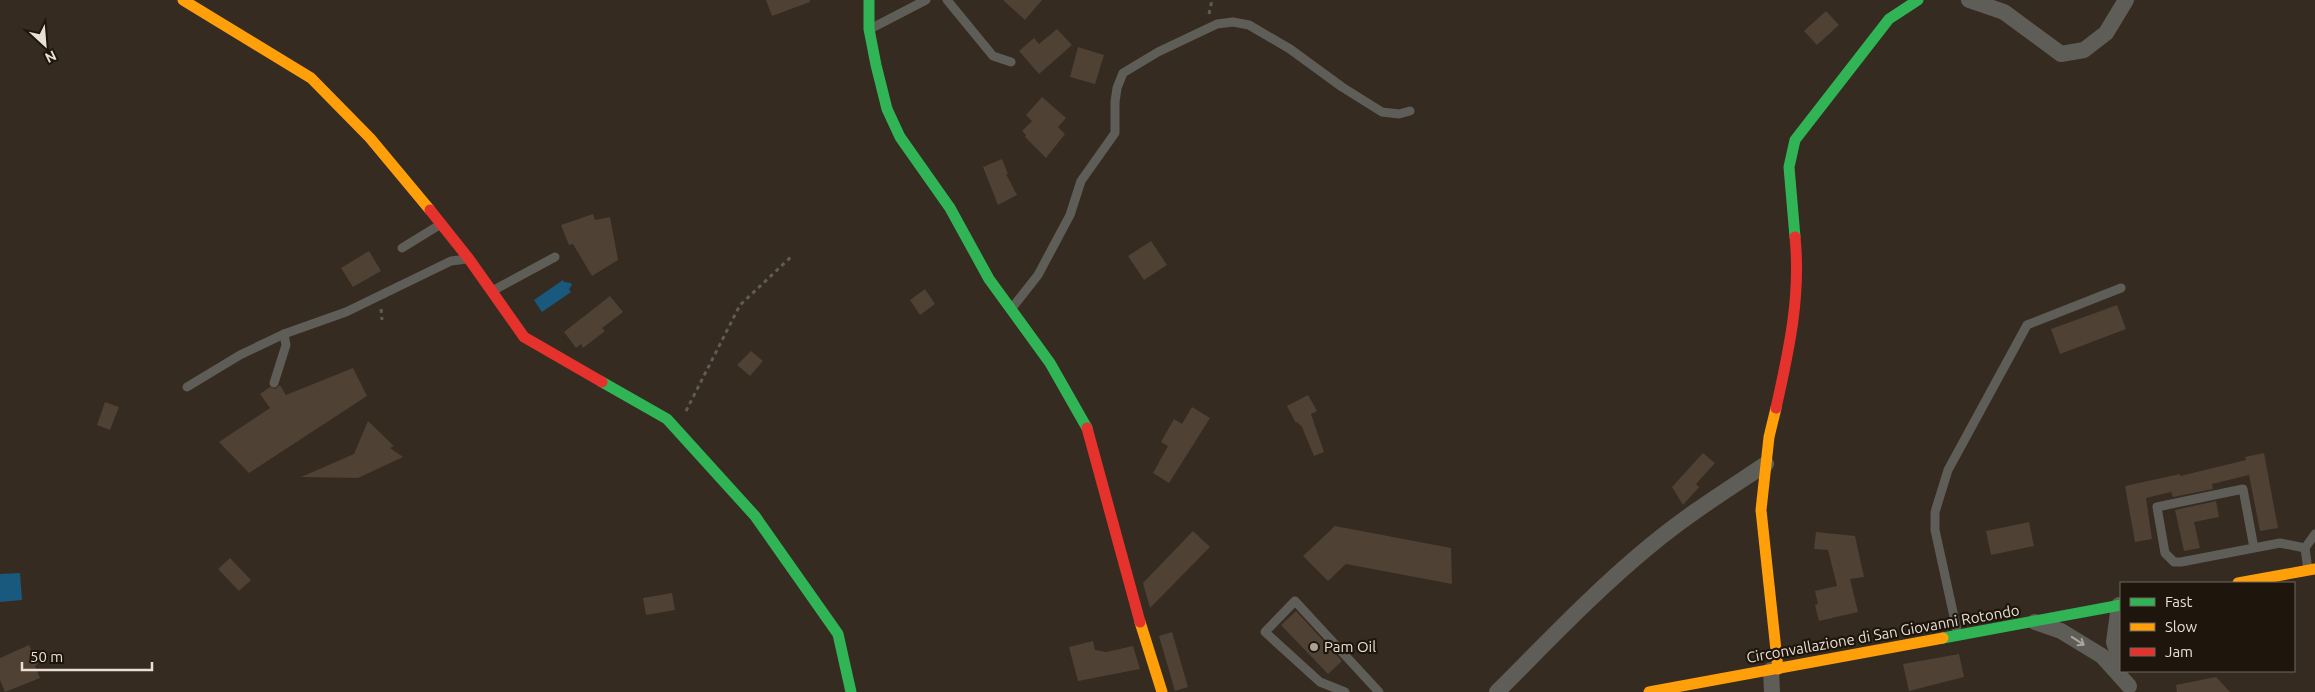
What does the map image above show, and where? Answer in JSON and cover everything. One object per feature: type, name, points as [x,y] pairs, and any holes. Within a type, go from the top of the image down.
[{"type":"street","points":[[183,0],[311,78],[370,138],[470,259],[524,338],[667,419],[677,429],[755,516],[838,634],[851,692]]},
{"type":"street","points":[[869,0],[869,29],[887,109],[900,137],[950,208],[989,279],[1050,363],[1089,432],[1127,579],[1162,692]]},
{"type":"street","points":[[1772,692],[1774,669],[1760,510],[1770,437],[1792,337],[1794,319],[1798,266],[1789,167],[1795,140],[1888,19],[1918,0]]},
{"type":"street","points":[[1969,0],[2004,12],[2061,54],[2084,50],[2106,33],[2126,0]]},
{"type":"street","points":[[1497,692],[1591,598],[1651,544],[1766,464]]},
{"type":"street","points":[[2244,582],[2312,570]]},
{"type":"street","name":"Circonvallazione di San Giovanni Rotondo","points":[[1649,692],[2034,621],[2120,607]]},
{"type":"street","points":[[2120,612],[2114,642],[2120,661]]},
{"type":"street","points":[[2034,621],[2062,631],[2102,656],[2120,671]]},
{"type":"lane","points":[[869,29],[926,0]]},
{"type":"lane","points":[[947,0],[993,56],[1011,62]]},
{"type":"lane","points":[[1011,310],[1038,275],[1070,216],[1081,180],[1114,133],[1117,88],[1123,73],[1158,52],[1217,24],[1233,22],[1249,25],[1290,49],[1342,87],[1382,112],[1399,114],[1410,111]]},
{"type":"lane","points":[[402,248],[441,224]]},
{"type":"lane","points":[[492,291],[555,257]]},
{"type":"lane","points":[[187,387],[240,355],[284,334],[346,312],[451,261],[470,259]]},
{"type":"lane","points":[[1958,635],[1935,530],[1935,512],[1948,470],[2028,325],[2121,288]]},
{"type":"lane","points":[[274,383],[286,345],[284,334]]},
{"type":"lane","points":[[2254,548],[2243,489],[2157,507],[2165,552],[2174,562],[2181,562],[2254,548],[2280,543],[2305,548]]},
{"type":"lane","points":[[2305,548],[2315,534]]},
{"type":"lane","points":[[2305,548],[2312,570]]},
{"type":"lane","points":[[1345,692],[1320,682],[1265,632],[1295,602],[1379,692]]},
{"type":"path","points":[[677,429],[740,305],[793,255]]},
{"type":"water","points":[[563,280],[564,282],[571,283],[572,285],[569,289],[571,292],[542,312],[534,300]]},
{"type":"water","points":[[20,573],[22,600],[0,602],[0,574]]},
{"type":"building","points":[[766,0],[810,0],[810,2],[772,16]]},
{"type":"building","points":[[1003,0],[1042,0],[1025,20]]},
{"type":"building","points":[[1826,11],[1839,25],[1817,45],[1804,31]]},
{"type":"building","points":[[1057,29],[1072,45],[1039,74],[1019,51],[1034,38],[1039,44]]},
{"type":"building","points":[[1078,47],[1104,55],[1095,84],[1070,77]]},
{"type":"building","points":[[1042,97],[1066,118],[1058,127],[1065,134],[1046,158],[1025,137],[1026,135],[1022,131],[1032,121],[1026,115]]},
{"type":"building","points":[[1002,159],[1008,174],[1006,174],[1017,195],[998,205],[983,167]]},
{"type":"building","points":[[593,214],[595,220],[610,217],[618,260],[592,276],[573,244],[569,245],[561,225]]},
{"type":"building","points":[[1151,241],[1167,265],[1144,280],[1128,256]]},
{"type":"building","points":[[369,251],[381,271],[353,287],[341,268]]},
{"type":"building","points":[[925,289],[935,304],[920,315],[910,300]]},
{"type":"building","points":[[610,296],[623,312],[602,328],[605,331],[583,348],[581,344],[576,348],[564,332]]},
{"type":"building","points":[[2117,305],[2126,329],[2060,354],[2051,329]]},
{"type":"building","points":[[751,351],[763,361],[750,376],[737,365]]},
{"type":"building","points":[[353,368],[367,396],[249,473],[219,442],[270,408],[260,394],[270,387],[275,389],[280,385],[286,395]]},
{"type":"building","points":[[1308,395],[1317,411],[1311,414],[1324,452],[1314,456],[1302,427],[1296,423],[1287,406]]},
{"type":"building","points":[[105,402],[119,407],[110,430],[97,425]]},
{"type":"building","points":[[1192,407],[1210,418],[1169,483],[1153,473],[1168,446],[1161,442],[1174,419],[1182,424]]},
{"type":"building","points":[[368,421],[394,446],[390,448],[403,457],[358,478],[301,477],[354,454]]},
{"type":"building","points":[[1703,453],[1715,463],[1696,484],[1699,487],[1683,505],[1672,487]]},
{"type":"building","points":[[2264,453],[2278,528],[2260,531],[2249,475],[2212,484],[2213,489],[2173,497],[2171,492],[2146,498],[2152,539],[2135,542],[2125,486],[2180,474],[2180,476],[2246,460],[2245,457]]},
{"type":"building","points":[[2216,501],[2219,517],[2194,522],[2200,548],[2184,551],[2175,510]]},
{"type":"building","points":[[2029,522],[2034,546],[1991,555],[1986,531]]},
{"type":"building","points":[[1335,526],[1451,548],[1452,584],[1346,564],[1328,581],[1303,556]]},
{"type":"building","points":[[1193,531],[1210,547],[1150,608],[1143,583]]},
{"type":"building","points":[[1816,532],[1855,536],[1864,577],[1850,579],[1858,612],[1819,621],[1815,605],[1818,604],[1815,591],[1837,586],[1828,550],[1814,549]]},
{"type":"building","points":[[230,558],[251,580],[239,591],[218,569]]},
{"type":"building","points":[[672,593],[675,610],[646,615],[643,598]]},
{"type":"building","points":[[1296,611],[1342,661],[1328,674],[1281,625]]},
{"type":"building","points":[[1172,632],[1188,687],[1175,691],[1159,636]]},
{"type":"building","points":[[1093,641],[1095,650],[1106,652],[1133,646],[1140,669],[1078,681],[1069,647]]},
{"type":"building","points":[[29,645],[38,664],[35,666],[40,678],[5,692],[0,680],[0,658]]},
{"type":"building","points":[[1959,654],[1964,677],[1909,691],[1903,664]]},
{"type":"building","points":[[2216,677],[2230,692],[2177,692],[2176,685]]},
{"type":"traffic: fast","points":[[869,0],[869,29],[876,65],[887,109],[900,137],[950,208],[989,279],[1050,363],[1087,428]]},
{"type":"traffic: fast","points":[[1795,237],[1789,167],[1795,140],[1889,19],[1918,0]]},
{"type":"traffic: fast","points":[[602,382],[667,419],[755,516],[838,634],[851,692]]},
{"type":"traffic: fast","points":[[1943,638],[2120,605]]},
{"type":"traffic: slow","points":[[183,0],[311,78],[370,138],[430,210]]},
{"type":"traffic: slow","points":[[1776,408],[1769,437],[1761,510],[1778,669]]},
{"type":"traffic: slow","points":[[2244,582],[2315,569]]},
{"type":"traffic: slow","points":[[1140,622],[1162,692]]},
{"type":"traffic: slow","points":[[1649,692],[1943,638]]},
{"type":"traffic: jam","points":[[430,210],[469,259],[524,337],[602,382]]},
{"type":"traffic: jam","points":[[1776,408],[1793,323],[1796,280],[1795,237]]},
{"type":"traffic: jam","points":[[1087,428],[1140,622]]},
{"type":"place","name":"Pam Oil","points":[[1314,647]]}]
